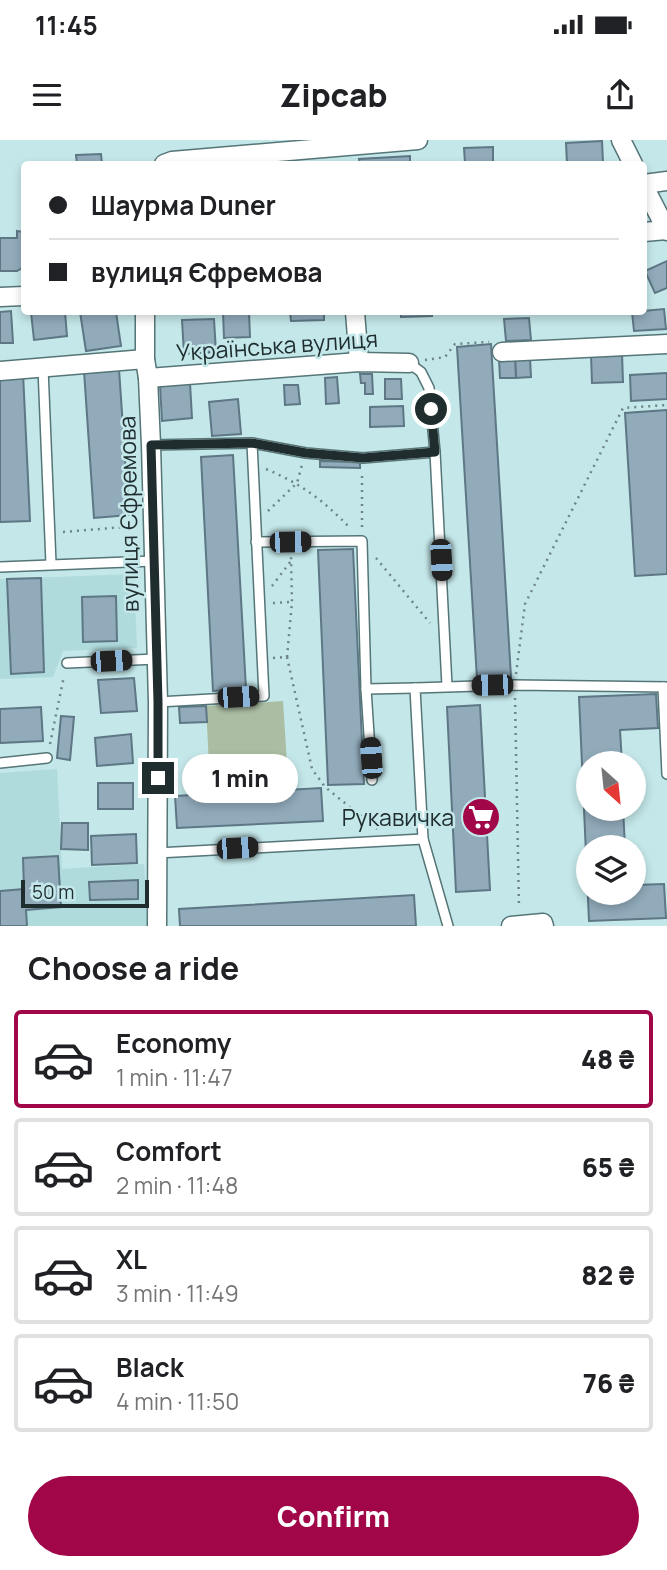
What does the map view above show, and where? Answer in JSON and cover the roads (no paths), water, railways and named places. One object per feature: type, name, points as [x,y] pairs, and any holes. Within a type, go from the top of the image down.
[{"type":"street","points":[[172,161],[418,140]]},
{"type":"street","points":[[621,140],[632,161]]},
{"type":"street","points":[[647,184],[667,181]]},
{"type":"street","points":[[647,191],[667,230],[647,232]]},
{"type":"street","points":[[0,298],[21,296]]},
{"type":"street","name":"вулиця Єфремова","points":[[145,315],[158,702],[158,926]]},
{"type":"street","points":[[355,315],[359,362]]},
{"type":"street","points":[[502,352],[667,344]]},
{"type":"street","name":"Українська вулиця","points":[[0,371],[145,359]]},
{"type":"street","name":"Українська вулиця","points":[[148,378],[359,362],[409,363]]},
{"type":"street","points":[[511,926],[543,925]]},
{"type":"lane","points":[[409,363],[421,372],[429,388],[435,452],[447,686]]},
{"type":"lane","points":[[43,368],[51,564]]},
{"type":"lane","points":[[151,445],[252,443],[306,453],[363,458],[435,452]]},
{"type":"lane","points":[[158,702],[264,696],[252,443]]},
{"type":"lane","points":[[256,542],[362,541],[366,689],[372,780]]},
{"type":"lane","points":[[0,568],[153,561]]},
{"type":"lane","points":[[67,663],[156,659]]},
{"type":"lane","points":[[366,689],[514,685],[665,687],[667,774]]},
{"type":"lane","points":[[415,688],[423,839],[447,926]]},
{"type":"lane","points":[[0,763],[47,758]]},
{"type":"lane","points":[[157,853],[423,839]]},
{"type":"place","name":"Рукавичка","points":[[481,817]]}]
